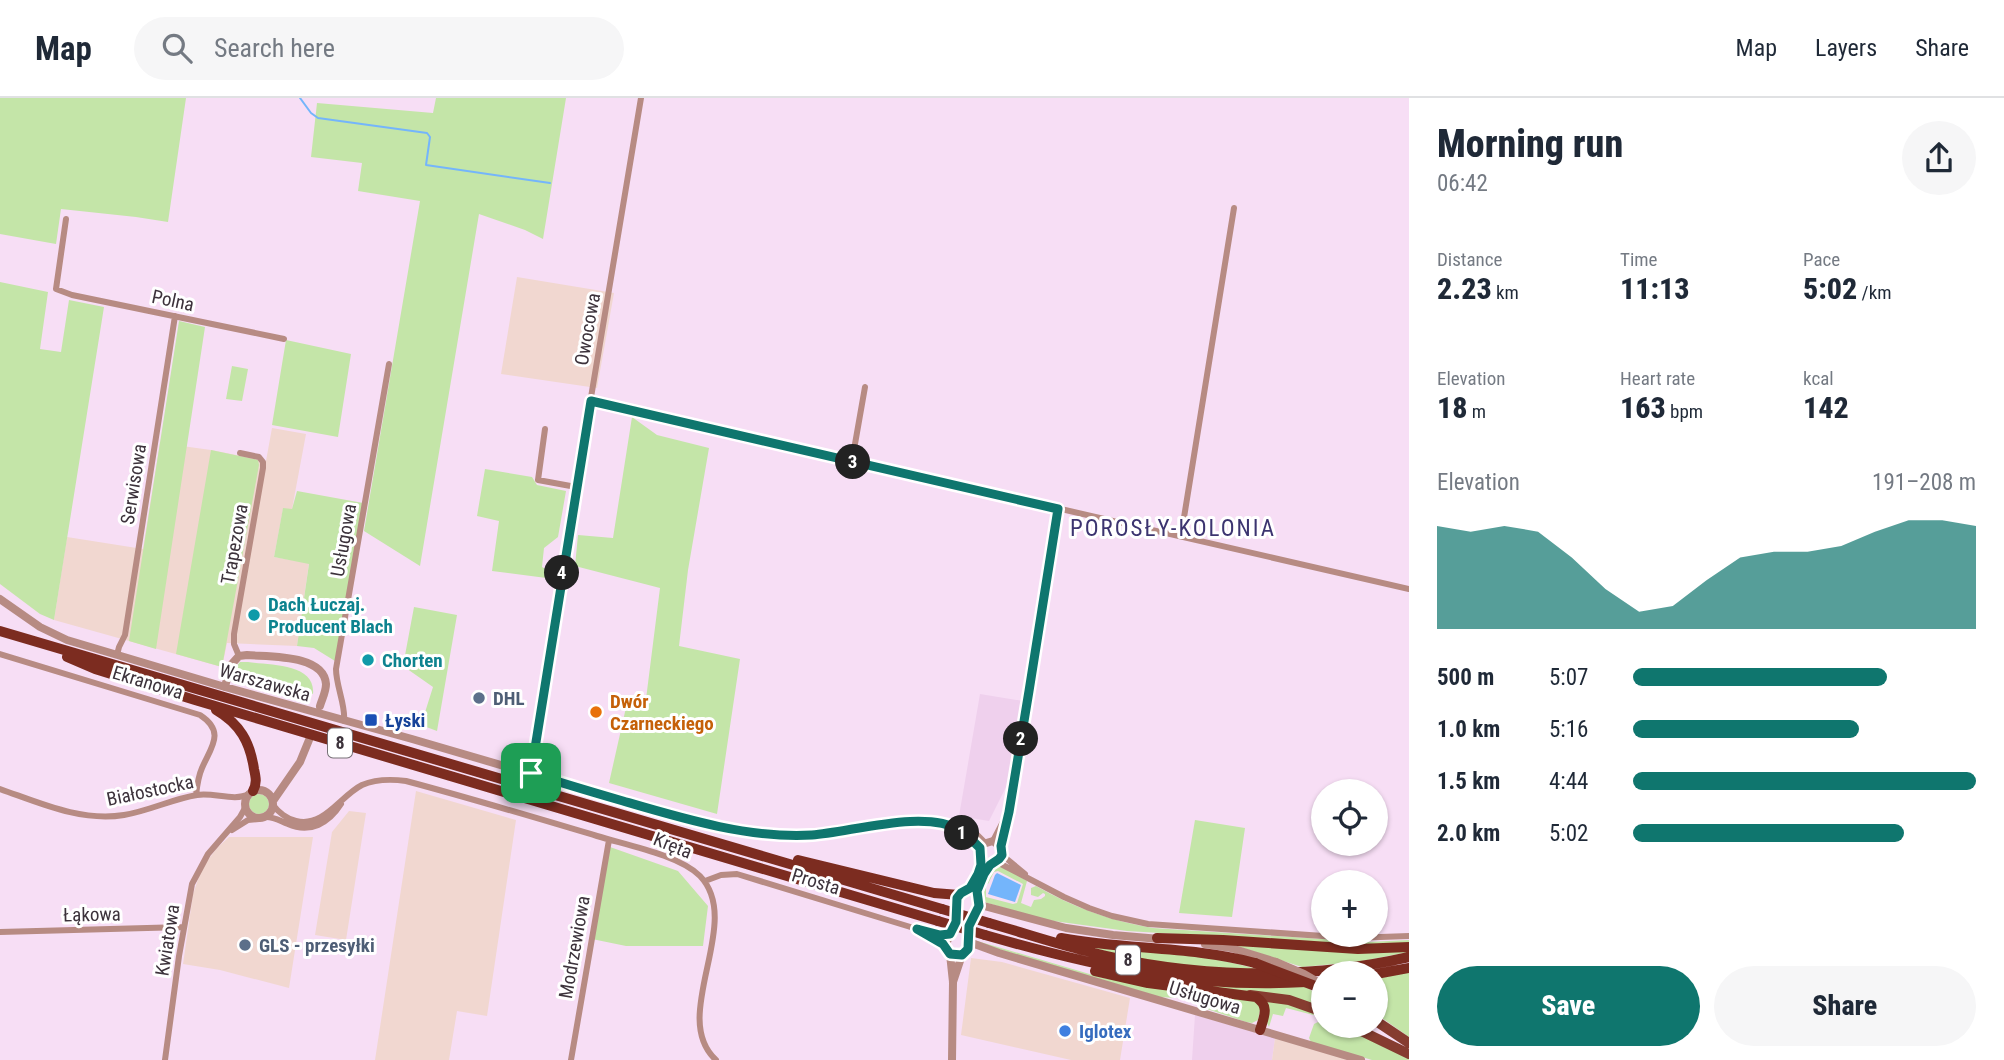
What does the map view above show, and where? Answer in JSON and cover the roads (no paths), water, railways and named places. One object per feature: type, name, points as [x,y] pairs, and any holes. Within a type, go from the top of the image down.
[{"type":"highway","name":"8","points":[[0,631],[1097,954],[1143,963],[1250,974],[1297,973],[1409,957]]},
{"type":"highway","name":"8","points":[[23,638],[95,669],[195,700],[1040,951],[1094,964],[1181,979],[1311,985]]},
{"type":"highway","points":[[195,700],[226,716],[236,724],[247,740],[253,759],[255,792]]},
{"type":"highway","points":[[744,851],[822,865],[934,893],[963,893]]},
{"type":"highway","points":[[1009,928],[1103,945],[1207,952],[1255,963],[1311,981]]},
{"type":"highway","points":[[1157,938],[1357,949],[1409,947]]},
{"type":"highway","points":[[1040,951],[1113,976],[1256,997],[1264,1003],[1265,1014],[1260,1030]]},
{"type":"highway","points":[[1388,972],[1409,968]]},
{"type":"main road","points":[[1244,994],[1278,998],[1311,1008]]},
{"type":"main road","points":[[1388,1029],[1409,1043]]},
{"type":"main road","points":[[1376,1038],[1409,1054]]},
{"type":"street","name":"Owocowa","points":[[531,773],[642,98]]},
{"type":"street","points":[[1181,536],[1234,208]]},
{"type":"street","name":"Polna","points":[[66,219],[56,289],[72,295],[284,339]]},
{"type":"street","name":"Serwisowa","points":[[117,655],[125,635],[175,316]]},
{"type":"street","name":"Usługowa","points":[[344,721],[345,714],[335,668],[389,364]]},
{"type":"street","points":[[852,461],[865,387]]},
{"type":"street","points":[[591,401],[1409,589]]},
{"type":"street","points":[[545,429],[538,480],[576,487]]},
{"type":"street","name":"Trapezowa","points":[[239,656],[234,644],[234,634],[263,468],[259,457],[240,453]]},
{"type":"street","points":[[953,982],[966,949],[969,926],[984,874],[998,857],[1009,812],[1058,509]]},
{"type":"street","name":"Warszawska","points":[[0,600],[50,633],[117,655],[685,819],[791,835],[811,835],[916,821],[940,824],[977,836],[984,847]]},
{"type":"street","name":"Ekranowa","points":[[0,654],[193,712],[207,719],[212,726],[215,741],[199,776],[197,795]]},
{"type":"street","points":[[225,687],[229,666],[239,656],[283,658],[313,664],[319,668],[325,679],[325,691],[320,706]]},
{"type":"street","points":[[263,818],[271,812],[273,803],[293,773],[309,740]]},
{"type":"street","points":[[293,773],[246,799],[245,807],[249,814],[263,818],[273,817],[297,827],[312,827],[328,819],[346,796]]},
{"type":"street","name":"Kręta","points":[[346,796],[371,781],[406,780],[688,866],[705,881],[715,913],[700,1026],[708,1053],[716,1060]]},
{"type":"street","name":"Białostocka","points":[[0,789],[77,814],[106,817],[147,810],[197,795],[238,797],[255,792]]},
{"type":"street","points":[[255,792],[270,795],[277,810],[289,818],[307,822],[326,814],[346,796]]},
{"type":"street","name":"Białostocka","points":[[226,796],[245,807]]},
{"type":"street","name":"Kwiatowa","points":[[165,1060],[184,928],[195,876],[208,854],[245,807]]},
{"type":"street","points":[[952,1060],[953,982],[948,951],[950,934],[963,893],[970,888],[978,874],[984,847],[1009,812]]},
{"type":"street","name":"Kwiatowa","points":[[225,835],[248,820],[263,818]]},
{"type":"street","name":"Modrzewiowa","points":[[571,1060],[609,840]]},
{"type":"street","points":[[984,847],[1064,897],[1112,916],[1148,924],[1352,938],[1409,936]]},
{"type":"street","points":[[984,847],[985,862],[998,857]]},
{"type":"street","name":"Prosta","points":[[705,881],[721,875],[737,874],[917,929],[940,935],[950,934]]},
{"type":"street","points":[[963,893],[973,892],[984,906],[1066,929],[1231,948],[1276,962],[1311,978]]},
{"type":"street","name":"Łąkowa","points":[[0,932],[184,928]]},
{"type":"street","name":"Prosta","points":[[917,929],[948,951]]},
{"type":"street","name":"Usługowa","points":[[948,951],[966,949],[999,953],[1361,1060]]},
{"type":"water","points":[[997,873],[1021,885],[1015,902],[988,894]]},
{"type":"waterway","points":[[300,98],[318,118],[427,133],[430,137],[426,165],[550,183]]},
{"type":"place","name":"Dach Łuczaj. Producent Blach","points":[[254,615]]},
{"type":"place","name":"Chorten","points":[[368,660]]},
{"type":"place","name":"DHL","points":[[479,698]]},
{"type":"place","name":"Dwór Czarneckiego","points":[[596,712]]},
{"type":"place","name":"Łyski","points":[[371,720]]},
{"type":"place","name":"GLS - przesyłki","points":[[245,945]]},
{"type":"place","name":"Iglotex","points":[[1065,1031]]},
{"type":"district","name":"POROSŁY-KOLONIA","points":[[1173,528]]}]
